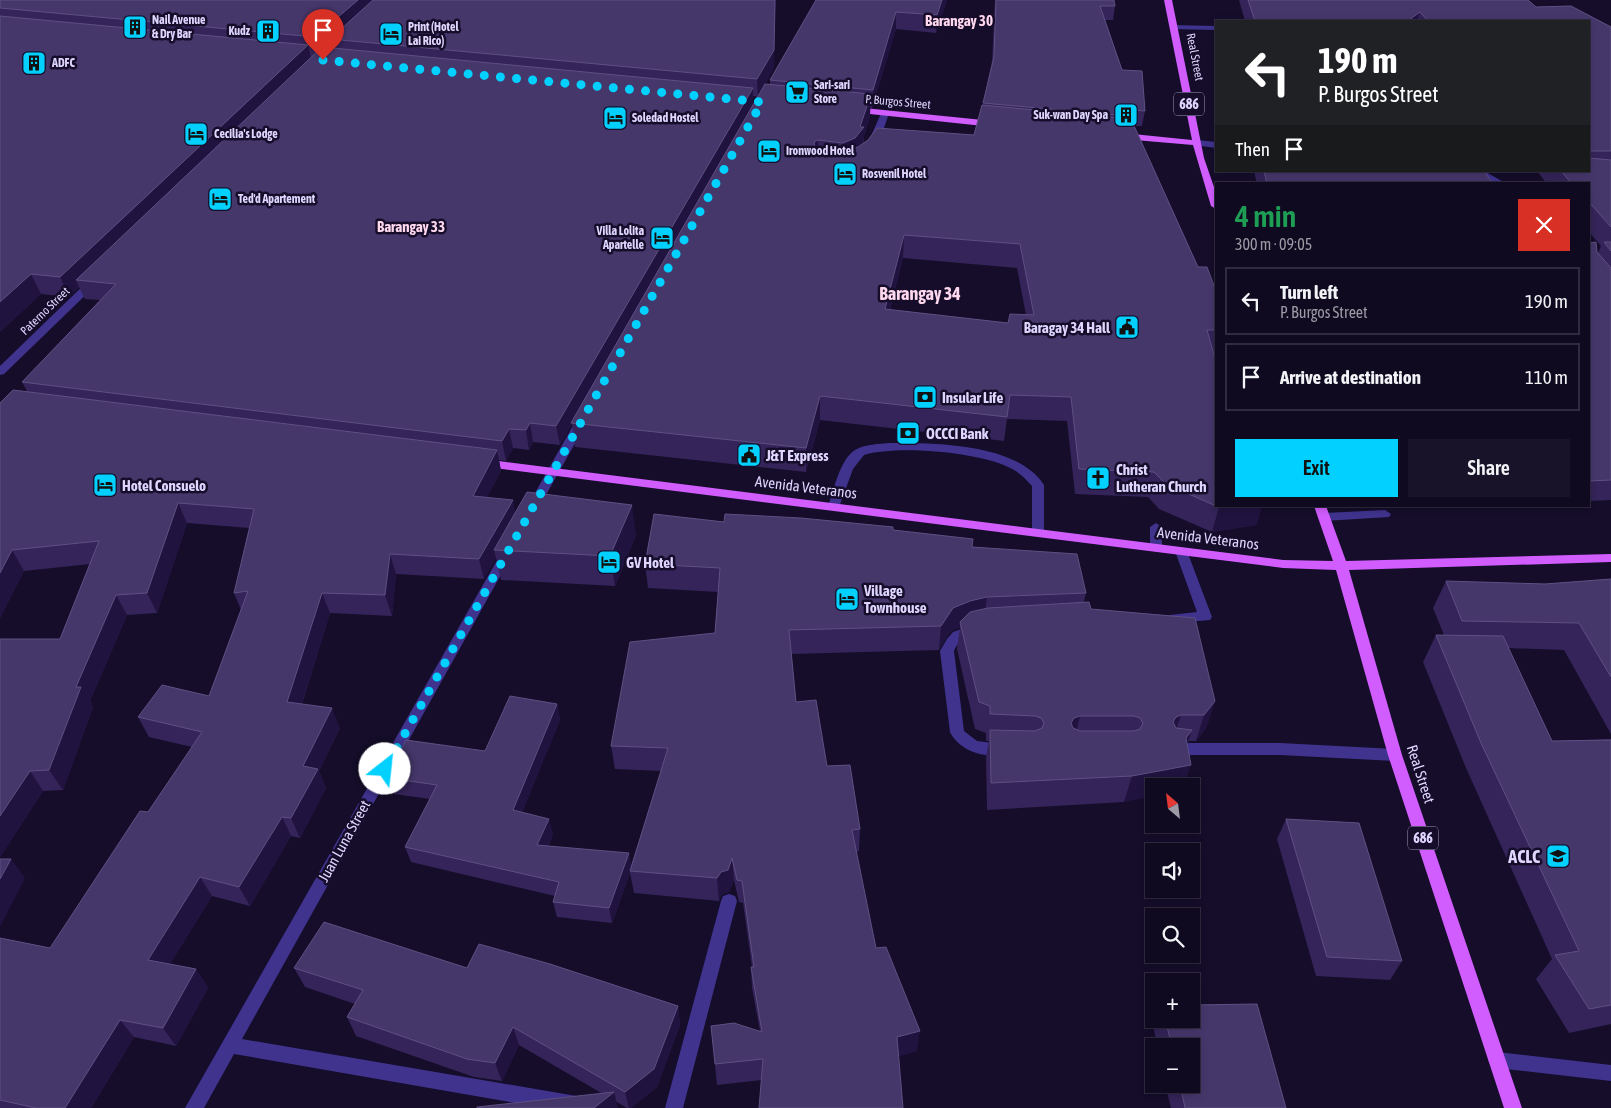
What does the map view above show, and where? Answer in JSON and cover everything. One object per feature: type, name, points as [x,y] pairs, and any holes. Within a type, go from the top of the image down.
[{"type":"main road","name":"Real Street","points":[[1168,0],[1200,158],[1215,203]]},
{"type":"main road","name":"P. Burgos Street","points":[[847,110],[1002,125]]},
{"type":"main road","points":[[1109,135],[1197,143]]},
{"type":"main road","name":"Avenida Veteranos","points":[[474,462],[1283,564],[1341,566],[1611,558]]},
{"type":"main road","name":"Real Street","points":[[1322,512],[1341,566],[1395,755],[1513,1108]]},
{"type":"street","points":[[1174,27],[1215,28]]},
{"type":"street","points":[[868,150],[880,128],[885,113]]},
{"type":"street","points":[[1197,143],[1215,145]]},
{"type":"street","points":[[1478,172],[1499,182]]},
{"type":"street","name":"Paterno Street","points":[[0,372],[99,276]]},
{"type":"street","points":[[524,522],[585,414]]},
{"type":"street","points":[[834,507],[851,461],[860,452],[899,446],[993,456],[1026,472],[1038,485],[1038,533]]},
{"type":"street","points":[[1322,512],[1386,514]]},
{"type":"street","points":[[1156,527],[1156,548]]},
{"type":"street","name":"Juan Luna Street","points":[[194,1108],[515,538]]},
{"type":"street","points":[[1157,619],[1205,617],[1181,551]]},
{"type":"street","points":[[984,628],[967,630],[959,634],[949,645],[947,651],[957,732],[963,741],[972,748],[1017,750]]},
{"type":"street","points":[[1173,750],[1280,749],[1395,755]]},
{"type":"street","points":[[674,1108],[729,901]]},
{"type":"street","points":[[230,1045],[594,1108]]},
{"type":"street","points":[[1497,1060],[1611,1073]]},
{"type":"building","points":[[0,0],[358,0],[315,37],[0,8]]},
{"type":"building","points":[[373,0],[775,0],[774,50],[757,79],[330,39]]},
{"type":"building","points":[[816,0],[942,0],[937,15],[896,12],[873,90],[770,80]]},
{"type":"building","points":[[996,0],[1114,0],[1115,6],[1100,6],[1122,70],[1142,71],[1145,111],[1123,109],[1126,116],[983,103],[994,57]]},
{"type":"building","points":[[1248,0],[1528,0],[1536,7],[1571,6],[1611,27],[1611,151],[1590,151],[1590,20],[1427,20],[1420,12],[1409,20],[1255,20]]},
{"type":"building","points":[[0,16],[308,45],[60,277],[31,274],[0,302]]},
{"type":"building","points":[[322,47],[753,88],[556,426],[530,423],[526,430],[509,429],[502,441],[22,382],[116,284],[76,280]]},
{"type":"building","points":[[765,84],[871,94],[860,127],[864,127],[855,138],[843,143],[818,140],[814,142],[815,148],[832,151],[858,147],[868,140],[877,128],[974,135],[982,105],[1131,119],[1198,267],[1207,267],[1215,288],[1215,330],[1207,330],[1215,358],[1215,506],[1166,484],[1154,472],[1079,469],[1071,397],[1010,395],[1007,417],[820,396],[806,448],[571,423]],"holes":[[[904,235],[1020,244],[1034,315],[1010,314],[1008,323],[885,309]]]},
{"type":"building","points":[[1590,158],[1611,160],[1611,227],[1590,203],[1590,182],[1570,182],[1562,172],[1590,172]]},
{"type":"building","points":[[1264,172],[1485,172],[1492,182],[1267,182]]},
{"type":"building","points":[[1596,242],[1597,252],[1611,268],[1611,480],[1590,481],[1590,243]]},
{"type":"building","points":[[1604,242],[1611,242],[1611,251]]},
{"type":"building","points":[[13,390],[497,450],[473,496],[513,500],[479,559],[390,554],[385,595],[322,593],[287,702],[332,708],[303,766],[318,769],[291,818],[282,817],[239,887],[200,877],[148,960],[196,969],[163,1028],[120,1020],[65,1108],[36,1108],[0,1100],[0,938],[50,948],[140,811],[148,812],[202,732],[138,717],[162,685],[209,696],[248,591],[234,593],[254,509],[178,503],[147,593],[116,595],[76,687],[81,687],[49,770],[30,771],[0,816],[0,639],[60,639],[99,541],[12,550],[0,573],[0,403]]},
{"type":"building","points":[[527,492],[632,505],[610,556],[494,550]]},
{"type":"building","points":[[654,514],[724,522],[725,514],[801,518],[893,527],[893,530],[973,539],[972,547],[1077,554],[1086,593],[987,597],[953,608],[941,626],[789,630],[796,702],[816,700],[827,766],[850,765],[860,829],[852,830],[876,948],[886,947],[920,1031],[897,1037],[903,1108],[759,1108],[763,1059],[715,1064],[711,1026],[734,1023],[762,1032],[751,967],[754,967],[742,881],[737,880],[732,858],[728,870],[721,872],[717,878],[630,871],[668,748],[611,746],[630,642],[715,633],[720,568],[645,564]]},
{"type":"building","points":[[1611,579],[1611,677],[1579,623],[1462,621],[1446,581],[1545,584]]},
{"type":"building","points":[[1089,602],[1091,609],[1195,618],[1215,701],[1204,715],[1181,715],[1176,717],[1173,722],[1176,728],[1192,730],[1186,738],[1191,765],[1132,776],[991,783],[990,730],[1035,731],[1042,728],[1044,723],[1041,718],[1035,716],[990,714],[990,706],[979,702],[960,622],[970,612],[988,608]],"holes":[[[1080,716],[1134,716],[1140,718],[1143,723],[1140,729],[1134,731],[1080,731],[1073,728],[1071,723],[1074,718]]]},
{"type":"building","points":[[1436,635],[1503,636],[1552,741],[1611,740],[1611,1005],[1589,1009],[1555,955],[1579,951],[1481,743]]},
{"type":"building","points":[[510,696],[557,704],[513,810],[549,819],[537,845],[629,853],[609,908],[553,902],[559,882],[405,847],[437,785],[388,778],[406,740],[485,751]]},
{"type":"building","points":[[1286,819],[1359,823],[1402,961],[1327,957]]},
{"type":"building","points":[[0,859],[11,859],[0,879]]},
{"type":"building","points":[[324,922],[467,968],[479,944],[550,964],[678,1006],[654,1069],[625,1092],[513,1027],[495,1063],[467,1059],[347,1017],[363,990],[294,968]]},
{"type":"building","points":[[1257,1004],[1286,1108],[1185,1108],[1182,1093],[1200,1093],[1200,1038],[1170,1038],[1167,1028],[1200,1028],[1200,1005]]},
{"type":"building","points":[[614,1092],[594,1108],[477,1108],[477,1107]]},
{"type":"place","name":"Nail Avenue & Dry Bar","points":[[135,27]]},
{"type":"place","name":"Kudz","points":[[268,31]]},
{"type":"place","name":"Print (Hotel Lai Rico)","points":[[391,34]]},
{"type":"place","name":"ADFC","points":[[34,63]]},
{"type":"place","name":"Sari-sari Store","points":[[797,92]]},
{"type":"place","name":"Suk-wan Day Spa","points":[[1126,115]]},
{"type":"place","name":"Soledad Hostel","points":[[615,118]]},
{"type":"place","name":"Cecilia's Lodge","points":[[196,134]]},
{"type":"place","name":"Ironwood Hotel","points":[[769,151]]},
{"type":"place","name":"Rosvenil Hotel","points":[[845,174]]},
{"type":"place","name":"Ted'd Apartement","points":[[220,199]]},
{"type":"place","name":"Villa Lolita Apartelle","points":[[662,238]]},
{"type":"place","name":"Baragay 34 Hall","points":[[1127,327]]},
{"type":"place","name":"Insular Life","points":[[925,397]]},
{"type":"place","name":"OCCCI Bank","points":[[908,433]]},
{"type":"place","name":"J&T Express","points":[[749,455]]},
{"type":"place","name":"Christ Lutheran Church","points":[[1098,478]]},
{"type":"place","name":"Hotel Consuelo","points":[[105,485]]},
{"type":"place","name":"GV Hotel","points":[[609,562]]},
{"type":"place","name":"Village Townhouse","points":[[847,599]]},
{"type":"place","name":"ACLC","points":[[1558,856]]},
{"type":"district","name":"Barangay 30","points":[[959,20]]},
{"type":"district","name":"Barangay 33","points":[[411,226]]},
{"type":"district","name":"Barangay 34","points":[[920,293]]},
{"type":"route","points":[[323,60],[762,102],[385,769]]}]
